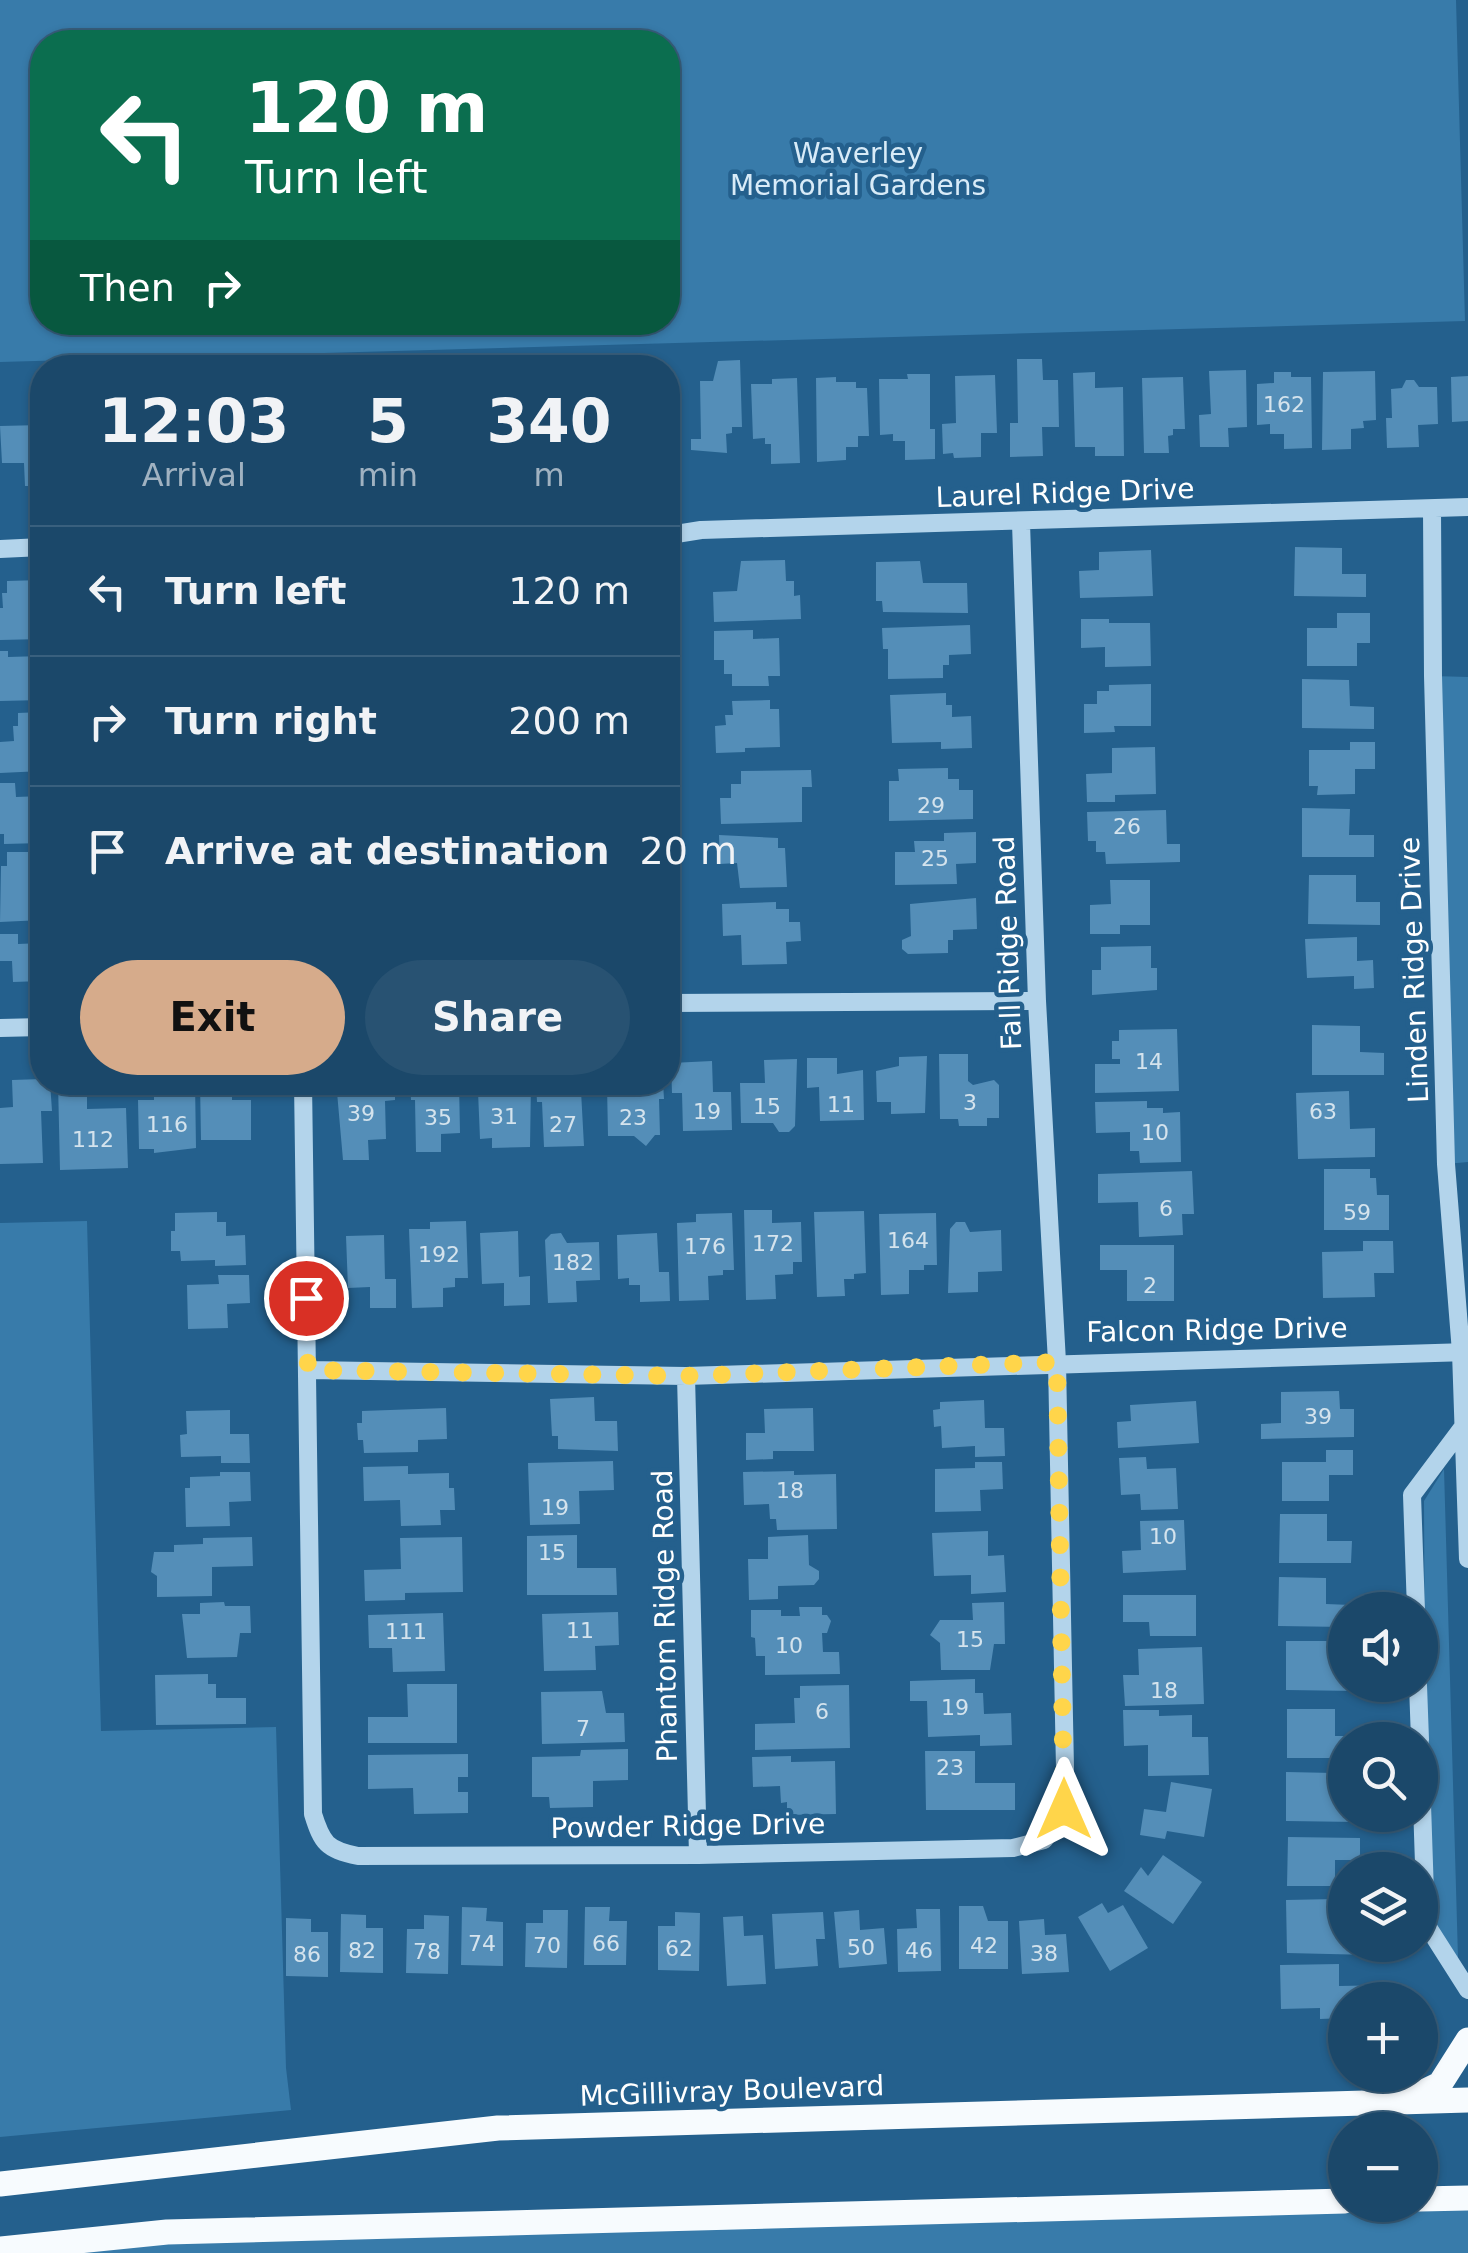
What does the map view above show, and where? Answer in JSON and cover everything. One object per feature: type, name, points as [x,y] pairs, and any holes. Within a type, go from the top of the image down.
[{"type":"main road","points":[[1404,2102],[1440,2084],[1468,2040]]},
{"type":"main road","name":"McGillivray Boulevard","points":[[0,2184],[498,2128],[1468,2100]]},
{"type":"main road","points":[[1438,2199],[1468,2198]]},
{"type":"main road","points":[[0,2249],[168,2232],[1328,2202]]},
{"type":"street","name":"Laurel Ridge Drive","points":[[680,533],[1468,507]]},
{"type":"street","name":"Linden Ridge Drive","points":[[1432,510],[1446,1164],[1464,1352],[1468,1559]]},
{"type":"street","name":"Fall Ridge Road","points":[[1021,522],[1036,1002],[1057,1362]]},
{"type":"street","points":[[0,549],[30,548]]},
{"type":"street","points":[[680,1003],[1036,1002]]},
{"type":"street","points":[[0,1028],[30,1027]]},
{"type":"street","points":[[303,1095],[308,1370]]},
{"type":"street","name":"Falcon Ridge Drive","points":[[308,1370],[686,1376],[1464,1352]]},
{"type":"street","name":"Powder Ridge Drive","points":[[308,1370],[313,1814],[320,1837],[337,1852],[358,1856],[698,1855],[1013,1848],[1044,1840],[1064,1815],[1057,1362]]},
{"type":"street","name":"Phantom Ridge Road","points":[[686,1376],[698,1855]]},
{"type":"street","points":[[1415,1592],[1412,1495],[1463,1428]]},
{"type":"street","points":[[1423,1832],[1426,1924],[1468,1990]]},
{"type":"green space","name":"Waverley Memorial Gardens","points":[[0,0],[1456,0],[1465,321],[250,355],[30,355],[30,361],[0,362]]},
{"type":"green space","points":[[1433,676],[1468,677],[1468,1162],[1446,1164]]},
{"type":"green space","points":[[87,1221],[101,1731],[276,1727],[286,2068],[291,2110],[0,2137],[0,1223]]},
{"type":"green space","points":[[1444,1469],[1458,1958],[1438,1928],[1438,1852],[1426,1852],[1426,1832],[1438,1832],[1438,1722],[1425,1722],[1425,1702],[1438,1702],[1438,1592],[1424,1592],[1424,1501]]},
{"type":"green space","points":[[1468,2198],[1468,2253],[0,2253],[31,2245],[1328,2208],[1328,2222],[1438,2222],[1438,2202]]},
{"type":"building","points":[[1017,359],[1042,359],[1043,380],[1058,380],[1059,427],[1042,427],[1043,456],[1010,457],[1010,423],[1018,423]]},
{"type":"building","points":[[740,360],[742,427],[732,427],[732,433],[726,434],[727,453],[691,450],[691,439],[701,439],[700,381],[713,381],[718,361]]},
{"type":"building","points":[[1246,370],[1247,427],[1228,428],[1229,447],[1200,447],[1199,415],[1211,414],[1209,371]]},
{"type":"building","points":[[1375,371],[1376,420],[1363,421],[1364,428],[1351,429],[1351,449],[1322,450],[1323,372]]},
{"type":"building","points":[[1095,372],[1095,388],[1123,387],[1124,456],[1095,456],[1095,447],[1075,447],[1073,373]]},
{"type":"building","points":[[1274,372],[1311,377],[1312,448],[1284,449],[1284,434],[1270,434],[1270,424],[1257,425],[1257,384],[1274,383]]},
{"type":"building","points":[[907,374],[930,374],[930,429],[935,429],[935,459],[905,460],[905,441],[893,441],[893,434],[880,435],[879,379],[908,379]]},
{"type":"building","points":[[995,375],[997,433],[981,433],[981,457],[954,458],[953,453],[943,454],[942,424],[956,423],[955,376]]},
{"type":"building","points":[[1468,376],[1468,421],[1452,422],[1451,377]]},
{"type":"building","points":[[836,377],[836,382],[856,382],[856,388],[867,388],[869,436],[858,436],[858,447],[846,447],[846,460],[817,462],[816,378]]},
{"type":"building","points":[[1183,377],[1185,429],[1173,429],[1173,435],[1168,436],[1169,453],[1144,453],[1142,378]]},
{"type":"building","points":[[797,378],[800,463],[771,464],[771,444],[765,444],[765,438],[753,439],[751,384]]},
{"type":"building","points":[[1406,380],[1414,380],[1419,387],[1437,387],[1438,424],[1418,425],[1419,447],[1387,448],[1386,418],[1392,418],[1391,389],[1402,388]]},
{"type":"building","points":[[30,425],[30,486],[25,486],[24,463],[2,463],[0,426]]},
{"type":"building","points":[[1295,547],[1342,548],[1342,574],[1366,574],[1366,597],[1294,596]]},
{"type":"building","points":[[1151,550],[1153,596],[1080,598],[1079,571],[1099,570],[1099,552]]},
{"type":"building","points":[[785,560],[786,581],[794,581],[794,596],[800,595],[801,619],[714,622],[713,592],[737,591],[741,561]]},
{"type":"building","points":[[920,561],[923,583],[967,583],[968,613],[883,612],[882,601],[876,601],[876,562]]},
{"type":"building","points":[[30,580],[30,639],[0,640],[0,608],[2,593],[7,593],[7,581]]},
{"type":"building","points":[[1337,613],[1370,613],[1370,643],[1357,643],[1357,666],[1307,666],[1307,628],[1337,628]]},
{"type":"building","points":[[1081,619],[1150,623],[1151,666],[1105,667],[1105,647],[1081,648]]},
{"type":"building","points":[[970,625],[971,654],[949,655],[949,665],[943,665],[943,678],[888,679],[888,649],[883,649],[882,628]]},
{"type":"building","points":[[753,630],[753,639],[779,638],[780,676],[768,676],[769,686],[732,686],[732,674],[724,674],[724,660],[714,660],[714,631]]},
{"type":"building","points":[[0,651],[8,651],[8,657],[30,656],[30,700],[0,701]]},
{"type":"building","points":[[1302,679],[1349,680],[1350,706],[1374,707],[1374,729],[1302,728]]},
{"type":"building","points":[[1151,684],[1151,726],[1114,726],[1115,732],[1084,733],[1084,704],[1097,704],[1097,691],[1109,691],[1109,685]]},
{"type":"building","points":[[946,693],[952,717],[971,716],[972,748],[941,749],[941,742],[892,743],[890,695]]},
{"type":"building","points":[[770,700],[770,709],[779,709],[780,747],[716,753],[715,726],[726,725],[725,715],[733,715],[732,701]]},
{"type":"building","points":[[30,712],[30,772],[0,773],[0,742],[14,741],[13,726],[18,726],[18,713]]},
{"type":"building","points":[[1350,742],[1375,742],[1375,769],[1355,769],[1355,794],[1317,795],[1318,786],[1309,786],[1309,750],[1350,750]]},
{"type":"building","points":[[1155,747],[1156,794],[1115,795],[1115,802],[1087,802],[1086,774],[1112,773],[1112,748]]},
{"type":"building","points":[[948,768],[948,779],[959,779],[959,790],[973,790],[973,819],[889,821],[889,781],[899,781],[898,769]]},
{"type":"building","points":[[811,770],[812,787],[802,787],[802,822],[721,824],[720,798],[731,798],[731,784],[741,784],[741,771]]},
{"type":"building","points":[[0,783],[15,783],[16,797],[30,796],[30,843],[4,844],[4,834],[0,834]]},
{"type":"building","points":[[1302,808],[1350,809],[1349,835],[1374,835],[1374,857],[1302,857]]},
{"type":"building","points":[[1166,810],[1167,844],[1180,844],[1180,862],[1106,864],[1105,852],[1096,852],[1096,841],[1088,841],[1087,812]]},
{"type":"building","points":[[976,832],[976,863],[956,864],[957,884],[895,885],[895,852],[915,852],[914,841],[944,841],[944,833]]},
{"type":"building","points":[[719,835],[778,838],[778,848],[785,848],[787,887],[740,888],[737,863],[720,864]]},
{"type":"building","points":[[7,852],[30,852],[30,921],[0,922],[1,866],[7,866]]},
{"type":"building","points":[[1309,875],[1356,875],[1356,902],[1380,902],[1380,925],[1308,924]]},
{"type":"building","points":[[1110,880],[1150,880],[1150,925],[1120,925],[1120,934],[1090,934],[1090,905],[1111,904]]},
{"type":"building","points":[[976,898],[977,929],[953,930],[948,953],[908,954],[902,949],[902,940],[911,936],[910,904]]},
{"type":"building","points":[[776,902],[776,909],[789,909],[789,922],[800,922],[801,941],[786,942],[787,964],[742,965],[741,935],[723,936],[722,904]]},
{"type":"building","points":[[0,934],[18,934],[18,944],[30,944],[30,981],[13,982],[12,961],[0,961]]},
{"type":"building","points":[[1357,937],[1357,961],[1373,960],[1374,988],[1354,989],[1354,976],[1307,978],[1305,939]]},
{"type":"building","points":[[1151,946],[1157,990],[1092,995],[1092,970],[1101,970],[1101,947]]},
{"type":"building","points":[[1312,1025],[1360,1026],[1360,1052],[1384,1053],[1384,1075],[1312,1075]]},
{"type":"building","points":[[1177,1029],[1179,1091],[1095,1093],[1095,1064],[1120,1064],[1120,1059],[1112,1059],[1112,1041],[1119,1041],[1119,1030]]},
{"type":"building","points":[[939,1054],[968,1054],[968,1081],[973,1085],[994,1080],[999,1085],[999,1118],[987,1118],[987,1126],[959,1126],[958,1119],[940,1119]]},
{"type":"building","points":[[927,1056],[925,1113],[891,1114],[891,1102],[877,1102],[876,1071],[899,1066],[899,1057]]},
{"type":"building","points":[[807,1058],[837,1058],[837,1074],[863,1070],[864,1120],[820,1121],[819,1087],[807,1088]]},
{"type":"building","points":[[797,1059],[795,1126],[789,1132],[779,1132],[773,1123],[741,1123],[740,1083],[765,1083],[764,1060]]},
{"type":"building","points":[[712,1061],[713,1092],[731,1092],[732,1130],[683,1131],[680,1063]]},
{"type":"building","points":[[30,1079],[30,1095],[51,1095],[52,1111],[41,1111],[43,1163],[0,1164],[0,1108],[13,1107],[12,1080]]},
{"type":"building","points":[[1349,1091],[1350,1129],[1375,1128],[1375,1157],[1298,1159],[1296,1093]]},
{"type":"building","points":[[58,1095],[87,1095],[87,1109],[126,1108],[128,1168],[60,1170]]},
{"type":"building","points":[[154,1095],[195,1095],[196,1148],[154,1153],[154,1149],[139,1149],[138,1100],[154,1100]]},
{"type":"building","points":[[200,1095],[232,1095],[232,1100],[251,1100],[251,1140],[201,1140]]},
{"type":"building","points":[[337,1095],[395,1095],[395,1100],[385,1101],[386,1139],[368,1140],[369,1160],[343,1160]]},
{"type":"building","points":[[411,1095],[459,1095],[460,1133],[441,1134],[441,1152],[416,1152],[415,1100],[411,1100]]},
{"type":"building","points":[[478,1095],[531,1095],[530,1147],[492,1148],[492,1138],[480,1139]]},
{"type":"building","points":[[537,1095],[581,1095],[584,1146],[544,1147],[542,1102],[537,1102]]},
{"type":"building","points":[[607,1095],[664,1095],[664,1099],[659,1099],[660,1135],[655,1135],[646,1146],[634,1136],[608,1136]]},
{"type":"building","points":[[1147,1101],[1147,1108],[1163,1108],[1163,1113],[1180,1112],[1181,1162],[1140,1163],[1139,1151],[1130,1151],[1130,1132],[1096,1133],[1095,1102]]},
{"type":"building","points":[[1324,1169],[1370,1169],[1370,1178],[1376,1178],[1377,1195],[1389,1195],[1389,1230],[1324,1230]]},
{"type":"building","points":[[1192,1171],[1194,1214],[1182,1214],[1183,1235],[1139,1237],[1138,1202],[1098,1203],[1098,1174]]},
{"type":"building","points":[[744,1210],[772,1210],[772,1223],[801,1222],[802,1262],[793,1262],[793,1274],[775,1275],[776,1299],[746,1300]]},
{"type":"building","points":[[864,1211],[866,1273],[844,1279],[845,1296],[817,1297],[814,1212]]},
{"type":"building","points":[[217,1212],[217,1222],[226,1222],[226,1236],[245,1235],[246,1265],[215,1266],[215,1260],[181,1261],[180,1251],[171,1251],[175,1213]]},
{"type":"building","points":[[732,1213],[734,1270],[708,1276],[709,1300],[679,1301],[677,1223],[696,1222],[696,1214]]},
{"type":"building","points":[[936,1213],[937,1265],[909,1270],[909,1294],[881,1295],[879,1214]]},
{"type":"building","points":[[466,1221],[468,1278],[455,1278],[455,1287],[443,1288],[443,1307],[412,1308],[409,1229],[430,1229],[430,1222]]},
{"type":"building","points":[[956,1222],[965,1222],[970,1232],[1001,1230],[1002,1271],[978,1272],[978,1292],[948,1293],[950,1229]]},
{"type":"building","points":[[518,1231],[519,1277],[530,1276],[530,1305],[504,1306],[504,1283],[482,1284],[480,1233]]},
{"type":"building","points":[[561,1233],[567,1243],[599,1242],[600,1280],[576,1281],[577,1302],[548,1303],[545,1240],[551,1234]]},
{"type":"building","points":[[657,1233],[659,1272],[669,1272],[670,1301],[640,1302],[640,1285],[629,1285],[629,1278],[618,1279],[617,1235]]},
{"type":"building","points":[[384,1235],[385,1279],[396,1279],[396,1308],[370,1308],[370,1287],[348,1288],[346,1236]]},
{"type":"building","points":[[1363,1241],[1393,1241],[1394,1273],[1374,1273],[1375,1297],[1323,1298],[1322,1252],[1363,1251]]},
{"type":"building","points":[[1100,1245],[1174,1245],[1174,1301],[1127,1301],[1127,1270],[1100,1270]]},
{"type":"building","points":[[218,1275],[249,1275],[250,1303],[227,1304],[228,1328],[188,1329],[187,1285],[219,1284]]},
{"type":"building","points":[[1339,1391],[1340,1409],[1354,1409],[1354,1437],[1261,1439],[1261,1424],[1281,1423],[1281,1392]]},
{"type":"building","points":[[594,1397],[595,1421],[617,1421],[618,1451],[558,1449],[558,1436],[552,1436],[550,1399]]},
{"type":"building","points":[[984,1400],[985,1428],[1004,1428],[1005,1456],[975,1457],[975,1446],[942,1448],[941,1426],[934,1427],[933,1410],[940,1409],[940,1402]]},
{"type":"building","points":[[1196,1401],[1199,1443],[1118,1448],[1117,1422],[1131,1421],[1130,1405]]},
{"type":"building","points":[[446,1408],[447,1439],[418,1440],[418,1452],[364,1453],[363,1440],[358,1440],[357,1423],[362,1423],[362,1411]]},
{"type":"building","points":[[813,1408],[814,1451],[773,1451],[773,1459],[746,1460],[746,1433],[765,1433],[764,1409]]},
{"type":"building","points":[[230,1410],[230,1434],[249,1434],[250,1463],[221,1463],[221,1456],[181,1457],[180,1435],[187,1434],[186,1411]]},
{"type":"building","points":[[1326,1450],[1353,1450],[1353,1475],[1329,1475],[1329,1501],[1282,1501],[1282,1462],[1326,1462]]},
{"type":"building","points":[[1146,1457],[1147,1469],[1176,1468],[1178,1509],[1141,1510],[1140,1494],[1121,1495],[1119,1458]]},
{"type":"building","points":[[613,1461],[614,1490],[579,1491],[580,1524],[530,1525],[528,1463]]},
{"type":"building","points":[[975,1462],[1002,1462],[1003,1489],[980,1490],[981,1511],[935,1512],[935,1469],[975,1468]]},
{"type":"building","points":[[408,1466],[408,1474],[449,1473],[455,1510],[440,1510],[441,1525],[401,1526],[400,1500],[364,1501],[363,1467]]},
{"type":"building","points":[[794,1471],[794,1475],[836,1474],[837,1529],[777,1530],[776,1519],[770,1519],[769,1504],[744,1505],[743,1472]]},
{"type":"building","points":[[220,1472],[250,1472],[251,1501],[229,1502],[230,1526],[186,1527],[185,1488],[190,1488],[190,1477],[220,1476]]},
{"type":"building","points":[[1280,1514],[1327,1514],[1327,1541],[1352,1541],[1351,1563],[1279,1563]]},
{"type":"building","points":[[1184,1520],[1186,1570],[1123,1573],[1122,1551],[1141,1550],[1140,1521]]},
{"type":"building","points":[[988,1531],[988,1556],[1004,1555],[1006,1592],[971,1594],[971,1575],[934,1576],[932,1533]]},
{"type":"building","points":[[577,1535],[577,1568],[616,1568],[617,1595],[527,1595],[527,1536]]},
{"type":"building","points":[[808,1535],[809,1565],[819,1571],[814,1585],[778,1586],[778,1599],[749,1600],[748,1559],[768,1559],[768,1537]]},
{"type":"building","points":[[252,1537],[253,1566],[212,1567],[212,1596],[157,1597],[157,1576],[151,1572],[154,1552],[174,1552],[174,1545],[203,1544],[203,1538]]},
{"type":"building","points":[[462,1537],[463,1592],[405,1593],[405,1600],[365,1601],[364,1570],[401,1569],[400,1538]]},
{"type":"building","points":[[1279,1577],[1326,1578],[1328,1627],[1278,1626]]},
{"type":"building","points":[[1123,1595],[1196,1595],[1196,1636],[1150,1636],[1149,1622],[1123,1622]]},
{"type":"building","points":[[224,1602],[225,1606],[250,1606],[251,1633],[240,1633],[237,1657],[187,1658],[182,1614],[200,1614],[200,1603]]},
{"type":"building","points":[[1004,1602],[1005,1644],[994,1644],[990,1670],[941,1670],[940,1643],[930,1635],[940,1620],[973,1620],[972,1603]]},
{"type":"building","points":[[799,1607],[822,1607],[822,1615],[831,1621],[827,1633],[822,1633],[823,1652],[839,1652],[840,1674],[765,1675],[765,1656],[756,1656],[755,1638],[751,1637],[751,1610],[781,1610],[781,1616],[800,1616]]},
{"type":"building","points":[[618,1612],[619,1645],[595,1646],[596,1670],[544,1671],[542,1614]]},
{"type":"building","points":[[443,1613],[445,1671],[393,1672],[392,1648],[369,1648],[368,1615]]},
{"type":"building","points":[[1286,1641],[1328,1641],[1328,1691],[1286,1690]]},
{"type":"building","points":[[1202,1647],[1204,1704],[1125,1706],[1123,1675],[1139,1675],[1138,1649]]},
{"type":"building","points":[[208,1674],[208,1684],[216,1684],[216,1698],[246,1698],[246,1724],[156,1725],[155,1675]]},
{"type":"building","points":[[975,1679],[975,1693],[983,1693],[984,1714],[1011,1713],[1012,1745],[980,1746],[980,1735],[928,1737],[927,1701],[910,1701],[910,1681]]},
{"type":"building","points":[[407,1684],[457,1684],[457,1743],[368,1743],[368,1717],[408,1717]]},
{"type":"building","points":[[849,1685],[850,1748],[755,1750],[755,1724],[795,1723],[794,1698],[800,1698],[800,1686]]},
{"type":"building","points":[[602,1691],[606,1713],[624,1713],[625,1742],[542,1744],[541,1692]]},
{"type":"building","points":[[1287,1709],[1335,1709],[1335,1722],[1328,1722],[1328,1758],[1287,1758]]},
{"type":"building","points":[[1123,1710],[1159,1710],[1159,1716],[1192,1715],[1192,1737],[1208,1737],[1209,1775],[1148,1776],[1148,1745],[1124,1746]]},
{"type":"building","points":[[628,1749],[628,1780],[593,1781],[593,1807],[550,1808],[549,1797],[532,1797],[532,1757]]},
{"type":"building","points":[[925,1751],[975,1751],[975,1783],[1015,1783],[1015,1810],[926,1810]]},
{"type":"building","points":[[468,1754],[468,1777],[458,1777],[458,1792],[468,1792],[468,1813],[414,1814],[413,1788],[368,1789],[368,1755]]},
{"type":"building","points":[[791,1756],[791,1762],[835,1761],[836,1814],[787,1815],[787,1802],[781,1803],[780,1786],[753,1787],[752,1757]]},
{"type":"building","points":[[1286,1772],[1328,1773],[1328,1822],[1286,1821]]},
{"type":"building","points":[[1171,1782],[1212,1789],[1204,1837],[1167,1831],[1165,1839],[1140,1835],[1144,1809],[1166,1812]]},
{"type":"building","points":[[1288,1837],[1360,1838],[1360,1852],[1328,1852],[1328,1886],[1287,1886]]},
{"type":"building","points":[[1163,1855],[1202,1882],[1173,1924],[1124,1891],[1141,1867],[1148,1876]]},
{"type":"building","points":[[1328,1899],[1328,1954],[1287,1953],[1286,1900]]},
{"type":"building","points":[[1102,1903],[1108,1913],[1123,1905],[1148,1948],[1110,1971],[1078,1917]]},
{"type":"building","points":[[959,1906],[983,1906],[988,1921],[1008,1921],[1008,1969],[959,1969]]},
{"type":"building","points":[[462,1907],[487,1908],[486,1921],[503,1922],[503,1966],[461,1965]]},
{"type":"building","points":[[585,1907],[610,1907],[609,1921],[627,1921],[626,1965],[584,1965]]},
{"type":"building","points":[[916,1909],[940,1909],[941,1971],[898,1972],[897,1929],[917,1928]]},
{"type":"building","points":[[543,1910],[568,1910],[567,1968],[525,1967],[526,1923],[543,1923]]},
{"type":"building","points":[[859,1910],[860,1930],[884,1928],[887,1964],[839,1968],[834,1912]]},
{"type":"building","points":[[675,1912],[700,1913],[699,1971],[658,1970],[658,1926],[675,1926]]},
{"type":"building","points":[[823,1912],[825,1939],[816,1939],[818,1966],[775,1969],[772,1914]]},
{"type":"building","points":[[341,1914],[366,1915],[366,1928],[383,1928],[383,1973],[340,1972]]},
{"type":"building","points":[[424,1915],[449,1916],[448,1974],[406,1973],[407,1929],[424,1929]]},
{"type":"building","points":[[743,1916],[744,1936],[763,1935],[766,1984],[727,1986],[723,1917]]},
{"type":"building","points":[[286,1918],[311,1919],[311,1932],[328,1932],[328,1977],[286,1976]]},
{"type":"building","points":[[1044,1919],[1045,1935],[1066,1934],[1069,1972],[1022,1974],[1019,1921]]},
{"type":"building","points":[[1339,1964],[1339,1982],[1328,1982],[1328,2019],[1320,2019],[1320,2008],[1281,2009],[1280,1965]]},
{"type":"route","points":[[306,1298],[308,1370],[686,1376],[1057,1362],[1064,1809]]}]
